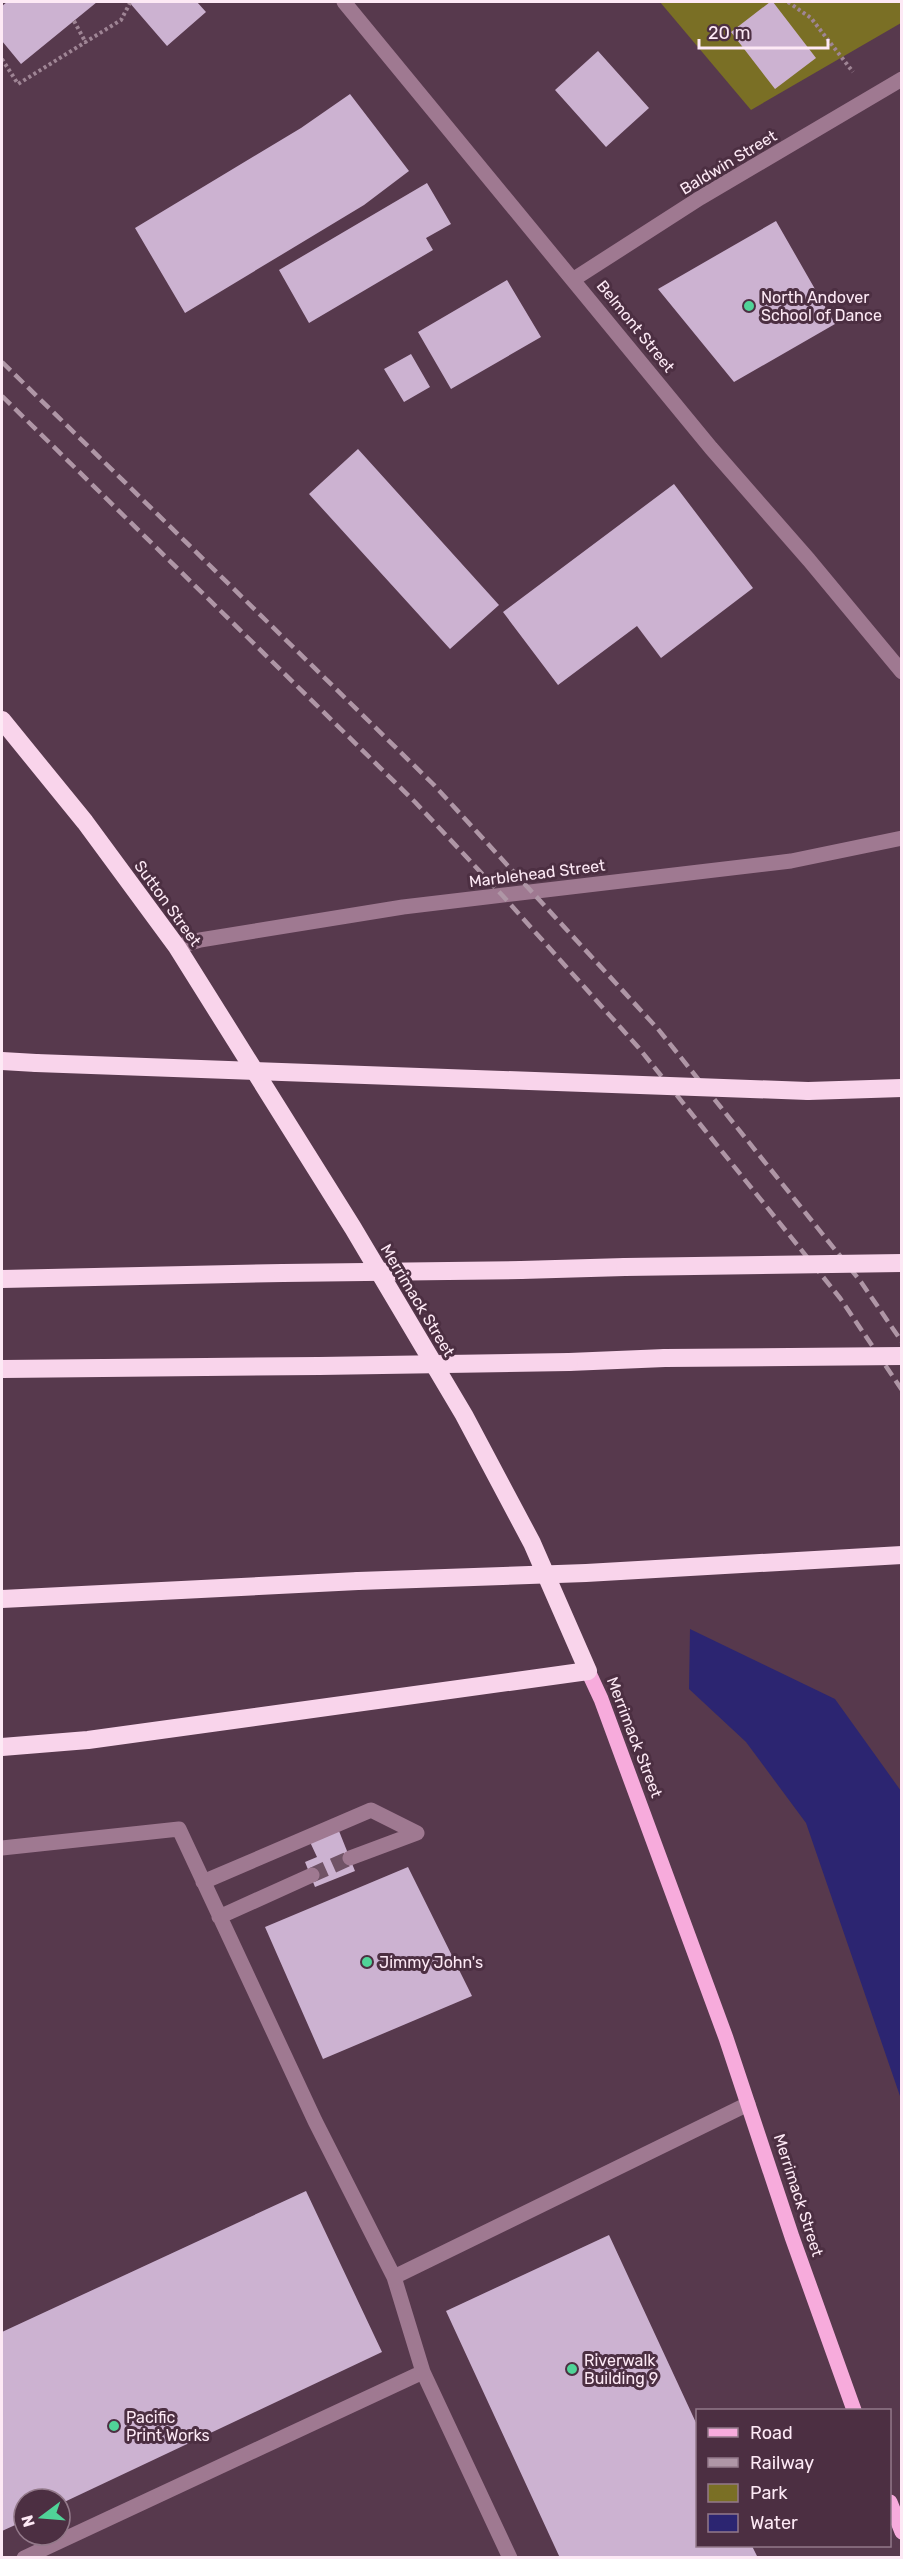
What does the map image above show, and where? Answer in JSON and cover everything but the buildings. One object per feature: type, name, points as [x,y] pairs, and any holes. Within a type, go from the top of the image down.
[{"type":"highway","name":"Sutton Street","points":[[2,720],[85,822],[177,947],[285,1121]]},
{"type":"highway","points":[[2,1061],[808,1091],[902,1088]]},
{"type":"highway","name":"Merrimack Street","points":[[285,1121],[359,1238],[464,1415],[532,1543],[588,1671]]},
{"type":"highway","points":[[2,1280],[902,1263]]},
{"type":"highway","points":[[2,1369],[902,1356]]},
{"type":"highway","points":[[2,1599],[358,1581],[586,1574],[902,1555]]},
{"type":"highway","points":[[2,1747],[88,1740],[588,1671]]},
{"type":"main road","name":"Merrimack Street","points":[[588,1671],[602,1699],[676,1898],[795,2247],[854,2409]]},
{"type":"main road","points":[[891,2504],[902,2532]]},
{"type":"street","name":"Belmont Street","points":[[344,2],[711,448],[809,560],[902,672]]},
{"type":"street","name":"Baldwin Street","points":[[574,279],[700,198],[902,79]]},
{"type":"street","name":"Marblehead Street","points":[[177,947],[200,940],[403,907],[791,861],[902,838]]},
{"type":"street","points":[[203,1882],[371,1810],[417,1833],[350,1858]]},
{"type":"street","points":[[2,1848],[178,1829],[313,2115],[394,2277],[423,2372],[510,2558]]},
{"type":"street","points":[[219,1917],[312,1875]]},
{"type":"street","points":[[394,2277],[748,2104]]},
{"type":"street","points":[[24,2558],[423,2372]]},
{"type":"path","points":[[788,2],[811,18],[848,64],[869,98]]},
{"type":"path","points":[[2,59],[18,84],[122,20],[130,3]]},
{"type":"path","points":[[74,21],[86,43]]},
{"type":"green space","points":[[660,2],[901,2],[901,23],[751,110]]},
{"type":"water","points":[[690,1629],[835,1699],[901,1791],[901,2099],[806,1823],[746,1742],[689,1689]]},
{"type":"tunnel","points":[[312,1875],[350,1858]]},
{"type":"railway","points":[[2,362],[433,784],[658,1029],[861,1282],[902,1342]]},
{"type":"railway","points":[[2,396],[415,802],[502,895],[638,1047],[840,1298],[902,1390]]},
{"type":"place","name":"North Andover School of Dance","points":[[749,306]]},
{"type":"place","name":"Jimmy John's","points":[[367,1962]]},
{"type":"place","name":"Riverwalk Building 9","points":[[572,2369]]},
{"type":"place","name":"Pacific Print Works","points":[[114,2426]]}]
